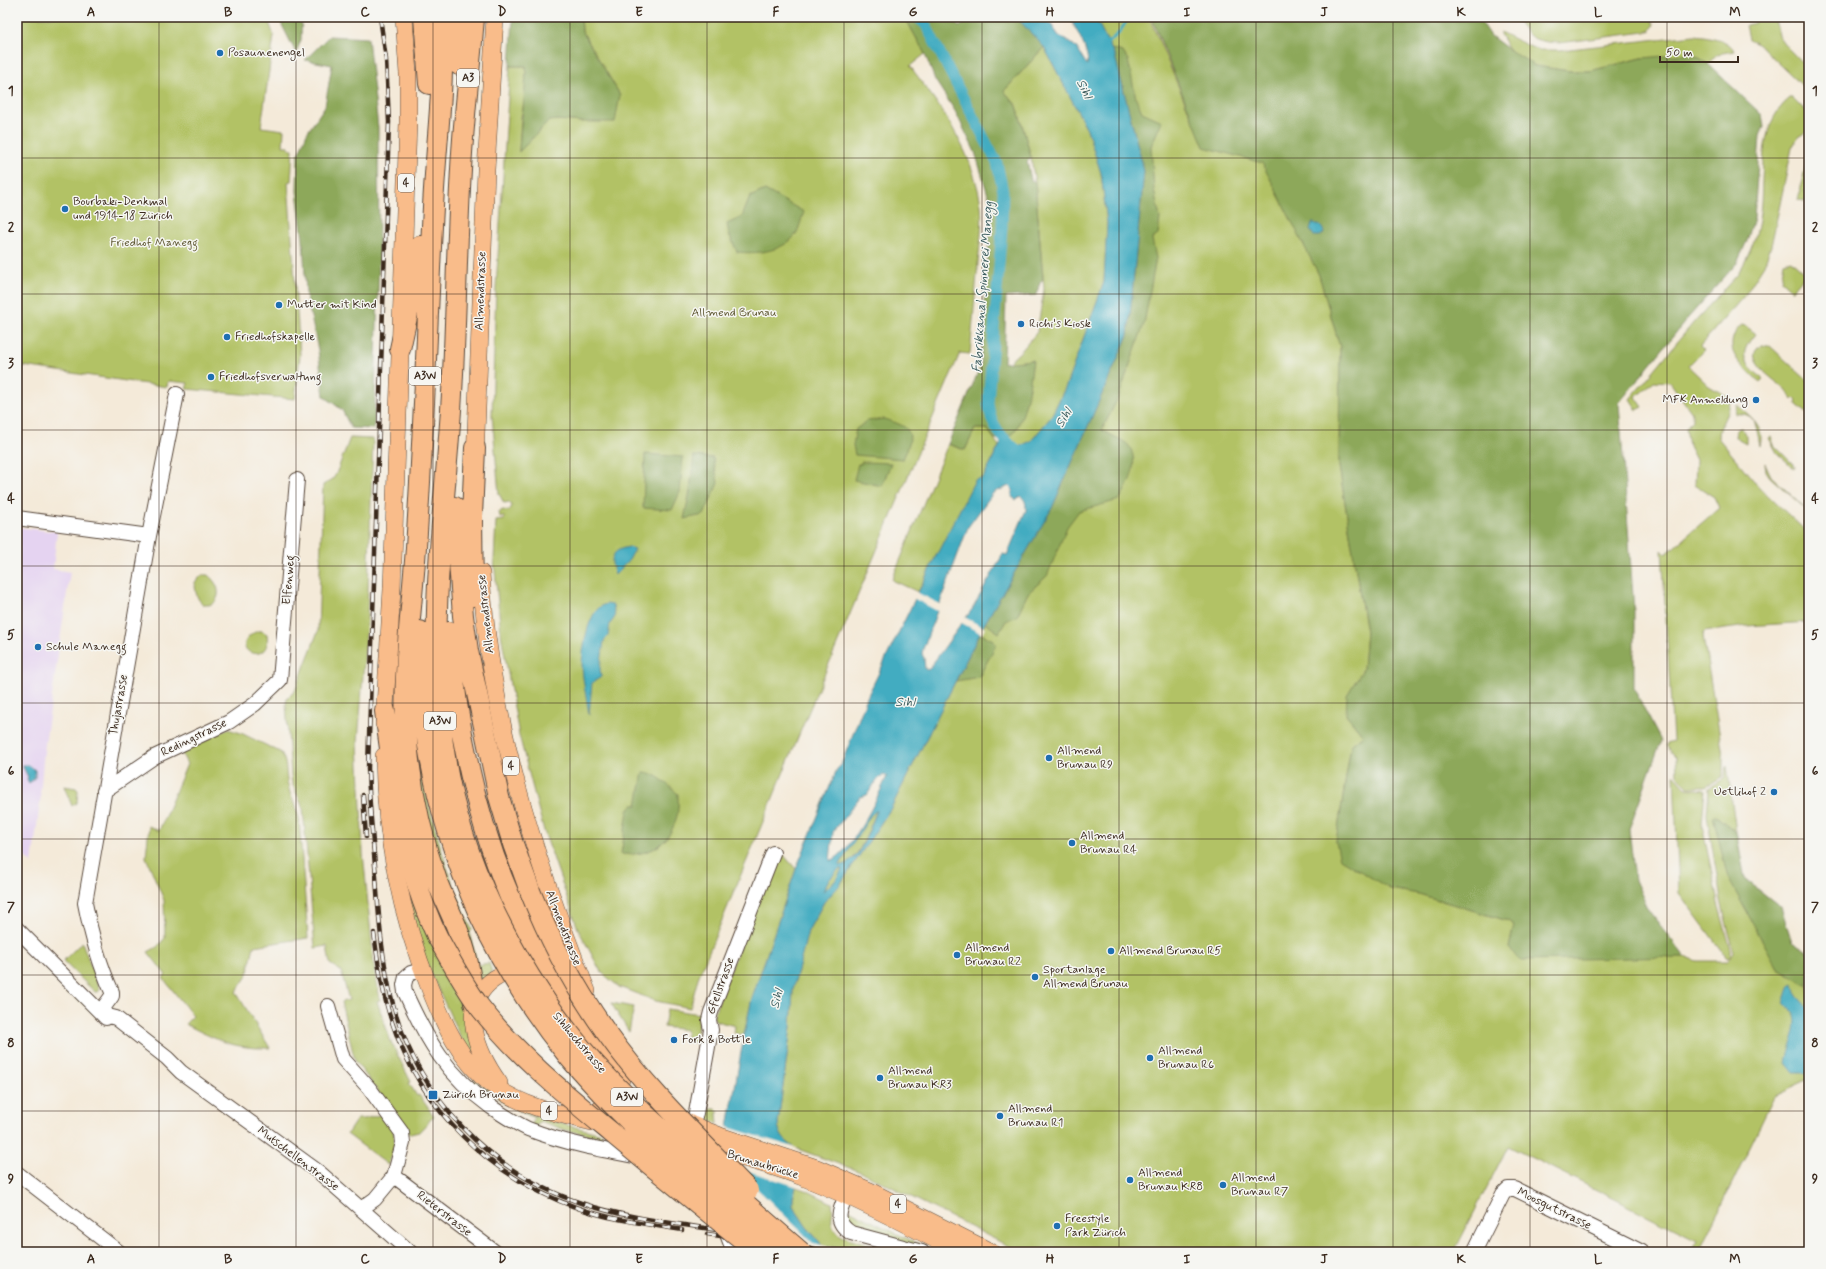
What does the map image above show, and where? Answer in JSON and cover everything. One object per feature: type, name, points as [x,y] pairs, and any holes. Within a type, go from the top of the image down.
[{"type":"highway","name":"A3W","points":[[424,17],[429,67],[433,204]]},
{"type":"highway","name":"A3W","points":[[442,17],[440,120],[433,204],[416,549],[421,669],[429,750],[447,832],[466,884],[485,911]]},
{"type":"highway","name":"A3","points":[[456,17],[463,139]]},
{"type":"highway","name":"A3","points":[[463,139],[474,17]]},
{"type":"highway","name":"A3W","points":[[463,139],[451,409],[437,611],[437,666],[440,719],[449,777],[485,911]]},
{"type":"highway","points":[[400,349],[414,285],[431,175]]},
{"type":"highway","points":[[451,409],[457,555],[463,616],[499,797],[513,844],[530,891],[563,964],[607,1033],[669,1107],[808,1252]]},
{"type":"highway","points":[[475,448],[472,516],[473,595],[478,695]]},
{"type":"highway","points":[[407,842],[399,758],[397,710],[399,642],[406,562],[420,466]]},
{"type":"highway","points":[[443,526],[452,673],[461,730],[473,786],[488,837],[510,896],[529,939],[564,1002]]},
{"type":"highway","points":[[416,549],[408,628],[405,680],[406,727],[410,774],[427,850],[466,953],[471,975],[474,1005]]},
{"type":"highway","points":[[385,711],[397,800],[421,895],[437,936],[457,972],[479,1005],[504,1034],[539,1070],[669,1181],[758,1252]]},
{"type":"highway","name":"Sihlhochstrasse","points":[[485,911],[504,964],[551,1034],[588,1079],[628,1119],[777,1252]]},
{"type":"highway","name":"Sihlhochstrasse","points":[[485,911],[511,945],[538,990],[570,1035],[588,1056],[627,1097],[661,1129],[801,1252]]},
{"type":"main road","name":"4","points":[[404,17],[407,48],[408,107],[392,589],[385,711],[384,781],[392,858],[406,921],[422,970],[443,1021],[465,1058],[484,1078],[513,1097],[554,1113],[650,1134],[721,1144]]},
{"type":"main road","name":"Allmendstrasse","points":[[494,17],[475,448],[477,505],[486,623],[492,670],[508,753],[523,812],[544,876],[596,1013],[621,1067],[665,1109],[721,1144]]},
{"type":"main road","points":[[513,1097],[493,1074],[479,1050],[474,1026],[474,1005],[491,982],[508,971],[520,969],[531,972],[541,978],[564,1002],[582,1027],[621,1067],[620,1080],[614,1097],[602,1110],[586,1120]]},
{"type":"main road","name":"Brunaubrücke","points":[[721,1144],[803,1170]]},
{"type":"main road","name":"4","points":[[803,1170],[846,1196],[959,1252]]},
{"type":"main road","name":"4","points":[[803,1170],[870,1191],[991,1252]]},
{"type":"street","name":"Thujastrasse","points":[[103,1013],[112,996],[112,992],[101,967],[91,935],[85,903],[149,536],[176,394]]},
{"type":"street","name":"Elfenweg","points":[[280,680],[298,480]]},
{"type":"street","points":[[17,518],[149,536]]},
{"type":"street","name":"Redingstrasse","points":[[104,791],[154,757],[228,722],[255,704],[280,680]]},
{"type":"street","name":"Gfellstrasse","points":[[692,1125],[696,1113],[710,1030],[710,1012],[773,853]]},
{"type":"street","name":"Mutschellenstrasse","points":[[17,929],[103,1013],[116,1018],[167,1058],[181,1072],[320,1173],[410,1252]]},
{"type":"street","points":[[422,970],[412,973],[406,977],[404,986],[406,992],[423,1030],[435,1050],[450,1071],[473,1093],[503,1115],[527,1128],[589,1147],[654,1160],[696,1172]]},
{"type":"street","points":[[328,1006],[343,1060],[369,1088],[402,1133],[403,1143],[394,1176],[375,1198],[361,1209]]},
{"type":"street","points":[[650,1134],[685,1156],[712,1199],[735,1252]]},
{"type":"street","points":[[712,1199],[713,1166],[721,1144]]},
{"type":"street","points":[[17,1173],[119,1252]]},
{"type":"street","name":"Rieterstrasse","points":[[394,1176],[495,1252]]},
{"type":"street","name":"Moosgutstrasse","points":[[1474,1252],[1503,1194],[1508,1189],[1515,1189],[1642,1252]]},
{"type":"street","points":[[846,1196],[839,1214],[840,1222],[844,1228],[851,1233],[922,1252]]},
{"type":"shaded area","name":"Schule Manegg","points":[[17,527],[57,532],[53,569],[70,572],[44,751],[41,795],[32,864],[21,853],[21,847],[17,846]]},
{"type":"green space","name":"Friedhof Manegg","points":[[17,17],[267,17],[274,36],[261,127],[284,130],[283,146],[289,146],[289,149],[293,149],[291,181],[288,182],[300,355],[295,399],[186,389],[188,383],[168,381],[167,387],[17,365]]},
{"type":"green space","points":[[278,17],[302,17],[301,40],[296,53]]},
{"type":"green space","points":[[513,17],[581,17],[582,31],[620,95],[615,122],[549,121],[519,152],[526,66],[510,66]]},
{"type":"green space","name":"Allmend Brunau","points":[[581,17],[905,17],[925,54],[910,66],[933,97],[962,145],[975,180],[982,215],[970,354],[960,353],[698,978],[690,1008],[656,1001],[619,987],[601,972],[578,929],[544,831],[519,735],[501,634],[494,560],[496,521],[504,520],[504,517],[500,517],[499,512],[503,510],[509,511],[512,506],[509,502],[504,503],[499,494],[492,415],[496,287],[510,66],[526,66],[526,94],[521,117],[519,152],[549,121],[558,120],[583,122],[620,95],[582,31]]},
{"type":"green space","points":[[905,17],[951,17],[959,27],[973,17],[1016,17],[1044,47],[1004,91],[1017,106],[1031,157],[1027,161],[1031,180],[1035,182],[1043,279],[1036,295],[1006,297],[1004,363],[1033,360],[1026,402],[1019,424],[1006,439],[995,439],[987,429],[975,429],[965,450],[948,444],[981,365],[985,284],[992,208],[975,152],[955,111],[935,80],[925,54]]},
{"type":"green space","points":[[1095,17],[1149,17],[1193,121],[1248,124],[1319,275],[1340,347],[1339,466],[1366,632],[1363,669],[1346,714],[1363,735],[1351,745],[1336,842],[1390,889],[1419,894],[1508,921],[1514,925],[1509,948],[1685,957],[1697,961],[1727,961],[1734,953],[1721,901],[1707,815],[1709,788],[1725,778],[1727,766],[1736,832],[1716,816],[1778,969],[1809,986],[1809,1079],[1775,1095],[1699,1251],[1693,1247],[1697,1240],[1508,1146],[1454,1252],[1020,1252],[866,1174],[795,1148],[783,1139],[778,1123],[791,1027],[793,990],[808,931],[824,902],[839,886],[891,808],[985,623],[1052,508],[1128,335],[1115,56]]},
{"type":"green space","points":[[1151,17],[1478,17],[1491,36],[1535,66],[1569,71],[1590,71],[1642,58],[1685,54],[1696,56],[1708,64],[1762,115],[1764,126],[1760,136],[1754,218],[1747,241],[1737,263],[1688,318],[1619,403],[1634,610],[1634,689],[1661,741],[1629,829],[1635,880],[1649,911],[1685,957],[1519,960],[1509,948],[1514,925],[1508,921],[1419,894],[1390,889],[1340,859],[1336,842],[1351,745],[1363,735],[1346,714],[1347,695],[1363,669],[1366,632],[1339,466],[1340,347],[1319,275],[1262,163],[1204,147]]},
{"type":"green space","points":[[1515,17],[1650,17],[1654,25],[1650,31],[1645,32],[1559,43],[1532,38]]},
{"type":"green space","points":[[1754,17],[1774,17],[1780,38],[1809,70],[1809,92],[1763,48],[1749,39],[1746,25],[1755,23]]},
{"type":"green space","points":[[1500,32],[1539,50],[1561,50],[1694,35],[1711,37],[1723,41],[1732,47],[1734,51],[1717,54],[1708,64],[1696,56],[1642,58],[1590,71],[1569,71],[1535,66],[1509,50]]},
{"type":"green space","points":[[329,36],[368,38],[378,127],[379,257],[374,429],[351,428],[342,410],[324,396],[318,350],[306,293],[303,240],[297,191],[298,155],[307,133],[325,106],[332,65],[305,60]]},
{"type":"green space","points":[[1044,47],[1087,129],[1101,173],[1107,223],[1104,282],[1066,386],[1051,417],[1031,441],[1018,447],[1013,445],[1007,438],[1017,428],[1026,401],[1033,360],[1008,363],[1022,350],[1037,332],[1044,289],[1035,182],[1031,158],[1017,106],[1004,91]]},
{"type":"green space","points":[[1111,49],[1123,52],[1128,60],[1136,98],[1142,112],[1162,121],[1151,146],[1154,190],[1160,218],[1158,235],[1152,239],[1156,258],[1144,324],[1119,396],[1102,430],[1129,446],[1133,460],[1132,474],[1119,500],[1079,511],[1067,527],[1047,576],[1028,593],[1017,616],[1006,621],[999,633],[985,623],[1052,508],[1128,335],[1144,171],[1115,56]]},
{"type":"green space","points":[[1790,98],[1793,98],[1809,114],[1809,130],[1798,137],[1792,148],[1771,246],[1764,265],[1745,295],[1700,346],[1704,350],[1688,366],[1709,386],[1730,398],[1729,409],[1720,428],[1719,439],[1759,487],[1809,534],[1809,622],[1747,626],[1704,632],[1703,636],[1723,755],[1723,776],[1706,787],[1688,787],[1677,775],[1676,757],[1667,747],[1667,743],[1673,741],[1662,550],[1666,554],[1719,508],[1714,497],[1695,485],[1696,460],[1689,446],[1686,428],[1692,420],[1692,413],[1670,382],[1654,381],[1636,397],[1643,407],[1637,410],[1630,399],[1694,322],[1738,274],[1745,261],[1754,241],[1758,227],[1766,139],[1771,124],[1779,110]]},
{"type":"green space","points":[[1809,151],[1809,186],[1805,191],[1809,197],[1805,201],[1798,200]]},
{"type":"green space","points":[[765,190],[804,212],[797,232],[787,243],[774,249],[752,253],[737,252],[729,234],[727,224],[742,217],[750,197]]},
{"type":"green space","points":[[1791,260],[1806,274],[1792,291],[1781,281],[1784,262]]},
{"type":"green space","points":[[1742,325],[1748,327],[1755,334],[1746,348],[1745,358],[1751,368],[1763,379],[1760,382],[1740,363],[1733,351],[1733,338],[1736,330]]},
{"type":"green space","points":[[1762,345],[1770,346],[1809,382],[1809,415],[1796,404],[1797,401],[1794,398],[1792,400],[1785,389],[1767,375],[1761,368],[1754,356],[1756,350]]},
{"type":"green space","points":[[1737,405],[1756,422],[1759,427],[1761,439],[1760,446],[1755,423],[1748,416],[1743,414],[1735,414]]},
{"type":"green space","points":[[884,419],[905,428],[910,436],[907,450],[903,459],[855,455],[853,445],[856,429],[867,421]]},
{"type":"green space","points":[[1741,428],[1746,436],[1746,443],[1735,437],[1736,430]]},
{"type":"green space","points":[[975,429],[987,429],[999,446],[983,478],[937,554],[918,592],[892,580],[948,444],[965,450]]},
{"type":"green space","points":[[1771,437],[1774,445],[1795,466],[1794,468],[1777,453],[1769,438]]},
{"type":"green space","points":[[350,438],[373,439],[367,622],[358,742],[363,853],[374,966],[380,1000],[377,1001],[391,1042],[411,1082],[409,1083],[417,1096],[419,1095],[434,1116],[419,1132],[410,1134],[355,1061],[341,1002],[349,1000],[341,971],[330,964],[327,946],[315,948],[303,808],[292,783],[291,775],[286,704],[287,698],[295,691],[318,631],[323,485],[333,479],[336,474]]},
{"type":"green space","points":[[645,454],[683,457],[680,492],[672,510],[643,508]]},
{"type":"green space","points":[[694,456],[713,458],[718,483],[704,515],[684,519],[690,491]]},
{"type":"green space","points":[[861,462],[891,463],[882,486],[854,480],[858,464],[861,464]]},
{"type":"green space","points":[[1765,463],[1771,476],[1809,512],[1770,477],[1766,471]]},
{"type":"green space","points":[[202,575],[208,575],[216,584],[218,592],[217,599],[212,604],[207,605],[201,602],[197,595],[195,582]]},
{"type":"green space","points":[[257,631],[262,631],[267,634],[267,645],[263,651],[251,653],[246,650],[245,644],[248,638]]},
{"type":"green space","points":[[980,633],[993,640],[996,645],[979,677],[956,681]]},
{"type":"green space","points":[[413,726],[429,805],[443,856],[472,930],[469,933],[478,965],[489,963],[492,972],[479,990],[434,854],[421,801]]},
{"type":"green space","points":[[228,729],[241,733],[280,752],[284,759],[289,789],[299,819],[308,938],[254,946],[247,976],[236,992],[270,1048],[235,1045],[216,1039],[185,1024],[193,1016],[163,978],[166,975],[148,952],[157,947],[165,938],[164,900],[146,857],[149,826],[159,831],[187,764],[180,750]]},
{"type":"green space","points":[[643,772],[653,774],[678,794],[677,816],[668,837],[656,848],[640,853],[621,854],[628,811],[632,805],[637,805]]},
{"type":"green space","points":[[1674,775],[1686,788],[1705,790],[1702,825],[1718,903],[1731,950],[1731,956],[1727,958],[1679,893]]},
{"type":"green space","points":[[64,786],[76,788],[78,790],[77,802],[72,806]]},
{"type":"green space","points":[[877,809],[867,834],[857,853],[845,865],[839,866],[871,815]]},
{"type":"green space","points":[[393,810],[467,1002],[482,1067],[469,1056],[418,945]]},
{"type":"green space","points":[[1713,816],[1716,816],[1736,832],[1745,879],[1781,907],[1792,942],[1809,953],[1809,986],[1778,969],[1728,878]]},
{"type":"green space","points":[[780,851],[796,869],[752,998],[744,1035],[734,1033],[735,1026],[716,1021],[713,1017],[735,958]]},
{"type":"green space","points":[[839,869],[842,869],[835,882],[823,892],[828,881]]},
{"type":"green space","points":[[82,942],[100,990],[98,992],[95,992],[63,961]]},
{"type":"green space","points":[[611,1003],[634,1007],[629,1032]]},
{"type":"green space","points":[[667,1009],[700,1014],[695,1042],[687,1041],[686,1030],[664,1027]]},
{"type":"green space","points":[[474,1080],[519,1109],[544,1119],[602,1134],[601,1137],[565,1130],[540,1121],[536,1127],[531,1125],[534,1118],[505,1103],[478,1083],[473,1089],[469,1085]]},
{"type":"green space","points":[[711,1109],[716,1109],[719,1112],[717,1113],[718,1124],[710,1120],[707,1115],[708,1111]]},
{"type":"green space","points":[[383,1114],[388,1120],[394,1133],[393,1151],[388,1165],[347,1134],[357,1119],[364,1119]]},
{"type":"green space","points":[[796,1187],[808,1191],[832,1203],[832,1224],[842,1236],[894,1252],[858,1252],[822,1245],[806,1226],[793,1206],[793,1197]]},
{"type":"green space","points":[[849,1210],[934,1252],[858,1230],[848,1223],[845,1213]]},
{"type":"water","name":"Sihl","points":[[1016,17],[1046,17],[1059,36],[1076,47],[1087,65],[1088,60],[1085,48],[1069,17],[1095,17],[1115,56],[1144,171],[1128,335],[1052,508],[985,623],[891,808],[839,886],[824,902],[808,931],[793,990],[791,1027],[778,1123],[783,1138],[795,1148],[796,1187],[793,1197],[793,1206],[806,1226],[822,1245],[762,1252],[735,1170],[728,1127],[752,998],[796,869],[837,769],[841,765],[868,695],[975,480],[983,478],[1002,441],[1018,447],[1031,441],[1051,417],[1066,386],[1104,282],[1107,223],[1101,173],[1087,129],[1044,47]],"holes":[[[1009,486],[1013,490],[1012,497],[1016,500],[1020,496],[1025,500],[1026,510],[1007,555],[1003,554],[973,608],[928,670],[925,669],[922,654],[923,649],[968,527],[993,493]],[[883,775],[887,776],[871,810],[855,837],[838,856],[830,861],[833,832],[860,797],[867,795],[876,781]],[[877,810],[868,834],[858,853],[846,864],[839,866],[871,815]],[[839,869],[842,869],[835,881],[823,891],[828,881]]]},
{"type":"water","points":[[1312,223],[1320,226],[1324,233],[1320,236],[1314,236],[1310,230]]},
{"type":"water","points":[[629,547],[635,549],[629,560],[615,575],[612,564],[613,556],[618,550]]},
{"type":"water","points":[[606,604],[613,605],[615,617],[610,624],[608,636],[604,641],[600,669],[601,677],[592,683],[589,715],[582,669],[585,638],[595,613],[600,607]]},
{"type":"water","points":[[22,765],[29,765],[35,770],[35,778],[29,783],[27,779],[28,777]]},
{"type":"water","points":[[1794,985],[1797,996],[1809,1009],[1809,1073],[1794,1073],[1786,1063],[1796,1027],[1796,1021],[1794,1013],[1784,1003],[1789,988]]},
{"type":"pier","points":[[916,592],[942,605],[939,612],[913,598]]},
{"type":"pier","points":[[964,617],[985,628],[982,634],[960,622]]},
{"type":"pier","points":[[727,1127],[797,1148],[798,1187],[735,1167],[813,1243],[826,1246],[831,1252],[760,1252],[733,1170]]},
{"type":"waterway","name":"Fabrikkanal Spinnerei Manegg","points":[[917,17],[926,25],[997,163],[1003,191],[1002,228],[988,403],[989,411],[998,431],[1020,452]]},
{"type":"waterway","points":[[1106,44],[1119,33],[1129,17]]},
{"type":"railway","points":[[380,17],[386,59],[389,122],[368,768],[378,909],[384,957],[389,989],[405,1038],[420,1070],[439,1100],[462,1127],[488,1151],[517,1172],[548,1190],[599,1209],[655,1220],[756,1236],[830,1252]]},
{"type":"railway","points":[[363,795],[366,837]]},
{"type":"railway","points":[[374,933],[383,989],[392,1022],[405,1054],[421,1084],[441,1112],[463,1137],[516,1179],[546,1195],[603,1216],[682,1230]]},
{"type":"railway","points":[[707,1234],[741,1239]]},
{"type":"place","name":"Posaunenengel","points":[[220,53]]},
{"type":"place","name":"Bourbaki-Denkmal und 1914-18 Zürich","points":[[65,209]]},
{"type":"place","name":"Mutter mit Kind","points":[[279,305]]},
{"type":"place","name":"Richi's Kiosk","points":[[1021,324]]},
{"type":"place","name":"Friedhofskapelle","points":[[227,337]]},
{"type":"place","name":"Friedhofsverwaltung","points":[[211,377]]},
{"type":"place","name":"MFK Anmeldung","points":[[1756,400]]},
{"type":"place","name":"Schule Manegg","points":[[38,647]]},
{"type":"place","name":"Allmend Brunau R9","points":[[1049,758]]},
{"type":"place","name":"Uetlihof 2","points":[[1774,792]]},
{"type":"place","name":"Allmend Brunau R4","points":[[1072,843]]},
{"type":"place","name":"Allmend Brunau R5","points":[[1111,951]]},
{"type":"place","name":"Allmend Brunau R2","points":[[957,955]]},
{"type":"place","name":"Sportanlage Allmend Brunau","points":[[1035,977]]},
{"type":"place","name":"Fork & Bottle","points":[[674,1040]]},
{"type":"place","name":"Allmend Brunau R6","points":[[1150,1058]]},
{"type":"place","name":"Allmend Brunau KR3","points":[[880,1078]]},
{"type":"place","name":"Zürich Brunau","points":[[433,1095]]},
{"type":"place","name":"Allmend Brunau R1","points":[[1000,1116]]},
{"type":"place","name":"Allmend Brunau KR8","points":[[1130,1180]]},
{"type":"place","name":"Allmend Brunau R7","points":[[1223,1185]]},
{"type":"place","name":"Freestyle Park Zürich","points":[[1057,1226]]}]
